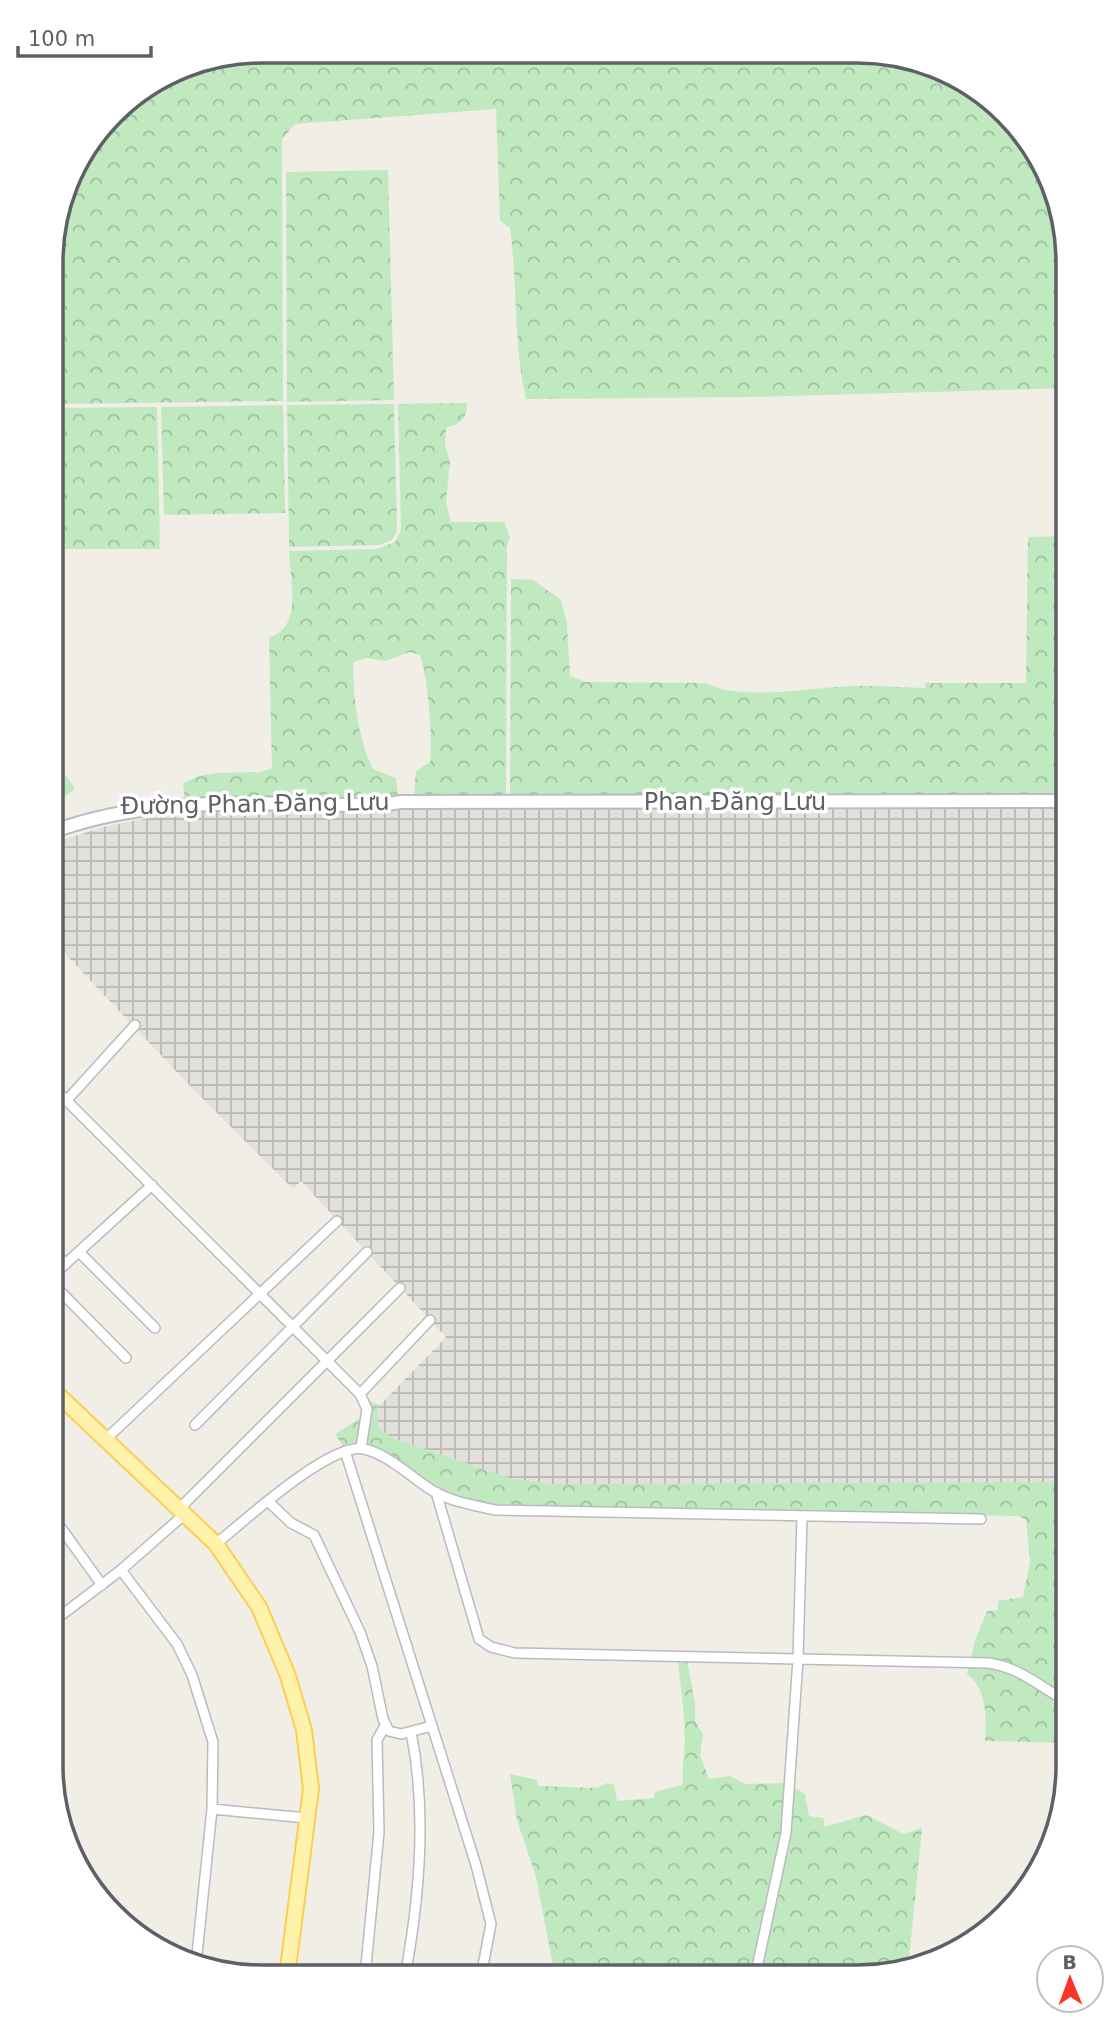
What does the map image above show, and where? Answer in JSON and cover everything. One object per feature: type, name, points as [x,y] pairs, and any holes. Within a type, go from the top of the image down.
[{"type":"main road","points":[[63,1400],[216,1544],[259,1608],[288,1676],[309,1759],[311,1789],[288,1965]]},
{"type":"street","name":"Đường Phan Đăng Lưu","points":[[63,821],[110,807],[163,803],[295,799],[389,799],[401,802]]},
{"type":"street","name":"Phan Đăng Lưu","points":[[401,802],[1056,801]]},
{"type":"street","name":"Đường Phan Đăng Lưu","points":[[63,829],[104,816],[156,807],[381,805],[401,802]]},
{"type":"street","points":[[67,1100],[135,1026]]},
{"type":"street","points":[[63,1096],[360,1394],[367,1409],[361,1448]]},
{"type":"street","points":[[63,1267],[152,1185]]},
{"type":"street","points":[[105,1440],[337,1221]]},
{"type":"street","points":[[79,1252],[155,1328]]},
{"type":"street","points":[[195,1425],[367,1252]]},
{"type":"street","points":[[63,1261],[66,1264]]},
{"type":"street","points":[[63,1614],[121,1570],[183,1511],[400,1288]]},
{"type":"street","points":[[63,1292],[126,1358]]},
{"type":"street","points":[[360,1394],[430,1320]]},
{"type":"street","points":[[216,1544],[314,1466],[345,1451],[361,1448],[376,1454],[436,1492],[495,1510],[981,1519]]},
{"type":"street","points":[[345,1451],[491,1924],[483,1965]]},
{"type":"street","points":[[436,1492],[479,1639],[491,1647],[515,1653],[959,1661],[999,1665],[1025,1674],[1056,1694]]},
{"type":"street","points":[[268,1502],[291,1523],[314,1535],[360,1632],[372,1665],[385,1726],[377,1740],[379,1832],[366,1965]]},
{"type":"street","points":[[758,1965],[786,1833],[798,1659],[802,1517]]},
{"type":"street","points":[[63,1531],[102,1585]]},
{"type":"street","points":[[121,1570],[160,1618],[192,1675],[214,1742],[212,1809],[197,1954]]},
{"type":"street","points":[[385,1726],[395,1733],[432,1726]]},
{"type":"street","points":[[407,1965],[412,1939],[421,1812],[418,1770],[411,1732]]},
{"type":"street","points":[[212,1809],[307,1818]]},
{"type":"shaded area","points":[[1056,806],[1056,1484],[553,1484],[512,1479],[392,1438],[379,1429],[377,1408],[446,1337],[301,1181],[293,1189],[192,1088],[63,952],[63,840],[107,826],[198,809]]},
{"type":"green space","points":[[249,63],[870,63],[896,67],[945,83],[988,112],[1023,151],[1036,174],[1049,210],[1056,262],[1056,388],[750,397],[526,399],[519,357],[510,228],[500,221],[496,109],[295,124],[282,139],[283,401],[63,404],[63,262],[70,210],[78,186],[96,151],[131,112],[151,96],[186,78],[223,67]]},
{"type":"green space","points":[[388,170],[394,400],[287,402],[286,172]]},
{"type":"green space","points":[[467,403],[462,420],[446,428],[445,445],[450,462],[446,502],[451,522],[504,522],[510,537],[507,545],[506,798],[414,797],[416,771],[430,762],[431,738],[423,665],[420,655],[410,652],[386,661],[366,658],[353,662],[355,703],[368,757],[373,769],[396,778],[398,797],[185,800],[183,783],[199,776],[261,772],[272,768],[269,637],[280,632],[291,613],[289,551],[377,549],[395,542],[401,530],[398,404]]},
{"type":"green space","points":[[394,404],[397,531],[392,540],[379,545],[289,547],[287,405]]},
{"type":"green space","points":[[283,405],[285,513],[164,515],[161,407]]},
{"type":"green space","points":[[157,407],[160,549],[63,549],[63,408]]},
{"type":"green space","points":[[1056,536],[1056,796],[510,798],[511,579],[533,580],[561,600],[567,624],[570,676],[585,682],[705,683],[721,689],[758,693],[854,686],[925,688],[925,683],[1026,683],[1028,537]]},
{"type":"green space","points":[[63,771],[75,789],[63,798]]},
{"type":"green space","points":[[369,1401],[379,1405],[379,1429],[392,1438],[512,1479],[553,1484],[1056,1482],[1056,1743],[985,1741],[982,1696],[974,1680],[967,1674],[975,1641],[987,1611],[998,1610],[998,1601],[1023,1597],[1030,1562],[1026,1520],[1019,1516],[495,1507],[437,1489],[378,1451],[344,1448],[335,1434],[370,1412]]},
{"type":"green space","points":[[678,1659],[687,1660],[695,1703],[695,1721],[703,1734],[700,1755],[709,1779],[730,1776],[745,1784],[785,1783],[805,1794],[809,1816],[824,1818],[824,1827],[866,1815],[903,1834],[922,1828],[909,1957],[857,1965],[553,1965],[536,1877],[517,1820],[510,1774],[537,1780],[538,1786],[597,1788],[607,1783],[614,1785],[617,1801],[654,1798],[655,1792],[682,1785],[684,1725]]}]
